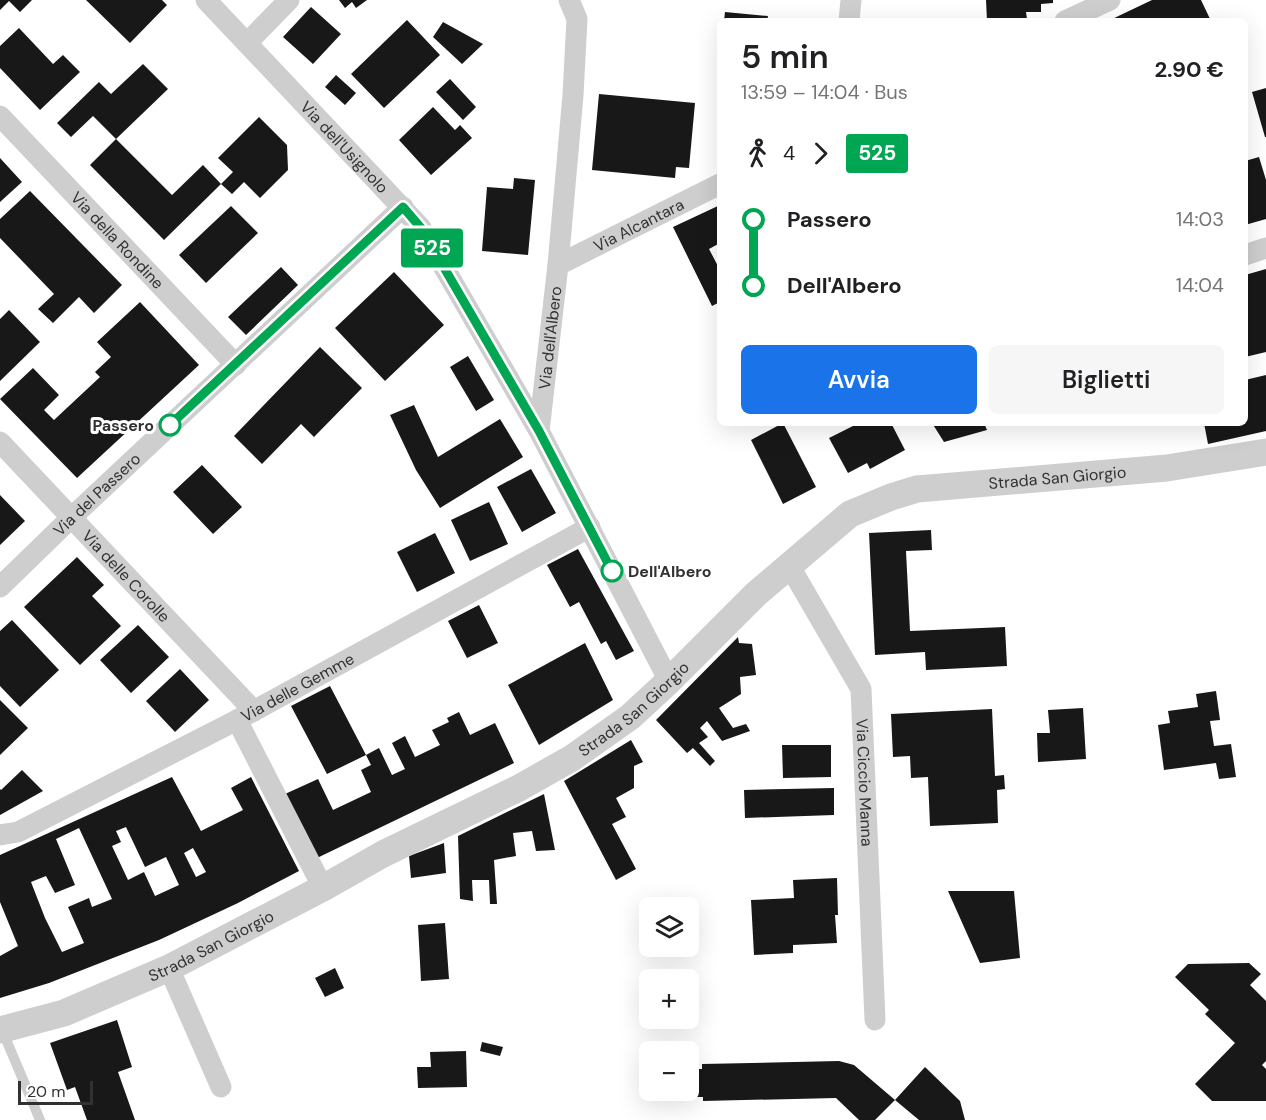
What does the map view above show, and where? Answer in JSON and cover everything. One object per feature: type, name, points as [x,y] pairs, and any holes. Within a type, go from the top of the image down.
[{"type":"street","name":"Via dell'Usignolo","points":[[206,0],[421,228],[539,431]]},
{"type":"street","points":[[247,43],[289,0]]},
{"type":"street","points":[[849,18],[851,0]]},
{"type":"street","points":[[1071,18],[1110,0]]},
{"type":"street","name":"Via dell'Albero","points":[[539,431],[558,265],[573,95],[575,6]]},
{"type":"street","name":"Via della Rondine","points":[[0,116],[236,364]]},
{"type":"street","name":"Via Alcantara","points":[[558,265],[717,186]]},
{"type":"street","name":"Via del Passero","points":[[0,586],[403,207]]},
{"type":"street","points":[[1248,254],[1266,248]]},
{"type":"street","points":[[539,431],[669,681]]},
{"type":"street","name":"Via delle Corolle","points":[[0,442],[72,517],[245,716],[323,888]]},
{"type":"street","name":"Strada San Giorgio","points":[[1,1029],[64,1012],[168,968],[323,888],[383,854],[519,788],[572,758],[630,717],[756,594],[850,514],[917,489],[1167,468],[1266,452]]},
{"type":"street","name":"Via delle Gemme","points":[[0,835],[18,832],[245,716],[590,527]]},
{"type":"street","name":"Via Ciccio Manna","points":[[789,565],[861,689],[875,1020]]},
{"type":"street","points":[[168,968],[221,1087]]},
{"type":"lane","points":[[1,1029],[40,1120]]},
{"type":"building","points":[[0,0],[32,0],[20,12],[9,1],[0,10]]},
{"type":"building","points":[[86,0],[162,0],[167,5],[130,43]]},
{"type":"building","points":[[339,0],[367,0],[356,8],[352,2],[345,8]]},
{"type":"building","points":[[986,0],[1053,0],[1053,3],[1041,4],[1041,12],[1026,12],[1027,18],[987,18]]},
{"type":"building","points":[[1152,0],[1201,0],[1210,18],[1114,18]]},
{"type":"building","points":[[311,7],[341,34],[313,64],[283,37]]},
{"type":"building","points":[[725,12],[768,16],[768,18],[724,18]]},
{"type":"building","points":[[407,20],[440,55],[384,108],[351,74]]},
{"type":"building","points":[[443,22],[483,44],[462,64],[433,37]]},
{"type":"building","points":[[19,28],[53,64],[63,55],[80,72],[40,110],[0,68],[0,46]]},
{"type":"building","points":[[143,64],[168,89],[116,139],[93,116],[71,137],[57,123],[99,82],[111,94]]},
{"type":"building","points":[[336,75],[356,93],[345,105],[325,87]]},
{"type":"building","points":[[450,79],[476,107],[463,120],[436,92]]},
{"type":"building","points":[[1266,88],[1266,137],[1265,137],[1252,92]]},
{"type":"building","points":[[599,94],[695,103],[689,168],[676,167],[675,178],[592,170]]},
{"type":"building","points":[[433,107],[455,130],[460,125],[472,138],[431,175],[399,140]]},
{"type":"building","points":[[259,117],[287,145],[288,170],[260,198],[244,182],[232,194],[221,184],[233,172],[218,158]]},
{"type":"building","points":[[116,139],[172,195],[203,165],[221,184],[164,240],[90,165]]},
{"type":"building","points":[[1259,157],[1266,180],[1266,219],[1248,224],[1248,160]]},
{"type":"building","points":[[0,158],[22,182],[0,202]]},
{"type":"building","points":[[514,178],[535,180],[528,255],[482,251],[487,187],[513,189]]},
{"type":"building","points":[[30,191],[122,285],[94,313],[79,297],[53,323],[38,309],[54,294],[0,238],[0,219]]},
{"type":"building","points":[[231,206],[258,233],[206,283],[179,255]]},
{"type":"building","points":[[717,206],[717,245],[709,249],[717,264],[717,304],[712,306],[673,227]]},
{"type":"building","points":[[281,267],[298,285],[246,335],[228,317]]},
{"type":"building","points":[[1266,269],[1266,352],[1248,356],[1248,274]]},
{"type":"building","points":[[394,272],[444,325],[385,381],[335,328]]},
{"type":"building","points":[[140,302],[199,365],[77,478],[0,399],[33,368],[59,395],[44,410],[54,420],[100,377],[95,372],[111,357],[97,342]]},
{"type":"building","points":[[9,310],[40,342],[0,381],[0,319]]},
{"type":"building","points":[[320,347],[362,388],[314,437],[301,424],[262,464],[234,436]]},
{"type":"building","points":[[468,356],[494,400],[476,411],[450,367]]},
{"type":"building","points":[[1266,375],[1266,431],[1208,444],[1205,426],[1248,426],[1248,379]]},
{"type":"building","points":[[414,405],[438,457],[500,419],[523,457],[440,508],[416,470],[390,415]]},
{"type":"building","points":[[777,426],[785,426],[816,487],[783,504],[751,440]]},
{"type":"building","points":[[853,426],[893,426],[905,450],[870,469],[867,463],[848,473],[829,438]]},
{"type":"building","points":[[934,426],[985,426],[987,430],[944,442]]},
{"type":"building","points":[[202,465],[242,507],[213,534],[173,492]]},
{"type":"building","points":[[531,469],[556,513],[522,532],[497,487]]},
{"type":"building","points":[[0,495],[25,521],[0,545]]},
{"type":"building","points":[[489,502],[508,544],[470,561],[451,520]]},
{"type":"building","points":[[931,530],[932,550],[906,551],[910,631],[1005,627],[1007,666],[926,670],[925,652],[875,655],[869,533]]},
{"type":"building","points":[[435,533],[455,573],[417,592],[397,552]]},
{"type":"building","points":[[578,549],[634,651],[616,660],[606,641],[601,644],[579,602],[570,607],[547,565]]},
{"type":"building","points":[[77,557],[104,585],[92,596],[121,626],[80,665],[24,607]]},
{"type":"building","points":[[479,605],[498,643],[467,658],[448,621]]},
{"type":"building","points":[[12,620],[59,670],[20,707],[0,686],[0,631]]},
{"type":"building","points":[[138,625],[169,657],[131,693],[100,660]]},
{"type":"building","points":[[738,637],[739,643],[752,644],[756,675],[740,677],[741,694],[719,708],[733,728],[746,724],[750,731],[722,741],[707,721],[700,728],[708,737],[699,743],[715,761],[710,766],[693,748],[687,753],[656,720]]},
{"type":"building","points":[[585,643],[613,700],[539,745],[508,685]]},
{"type":"building","points":[[180,669],[209,700],[175,732],[146,701]]},
{"type":"building","points":[[330,686],[366,755],[327,774],[291,706]]},
{"type":"building","points":[[1216,691],[1220,720],[1210,721],[1214,746],[1231,744],[1236,777],[1219,779],[1216,763],[1164,770],[1158,725],[1170,723],[1168,711],[1198,707],[1196,694]]},
{"type":"building","points":[[0,700],[28,728],[0,755]]},
{"type":"building","points":[[1083,708],[1086,759],[1038,762],[1037,733],[1050,733],[1048,710]]},
{"type":"building","points":[[992,709],[995,776],[1004,775],[1005,789],[997,790],[998,823],[930,826],[928,777],[911,778],[910,756],[893,757],[891,714]]},
{"type":"building","points":[[459,712],[470,735],[495,723],[514,763],[317,858],[285,794],[318,779],[333,810],[371,792],[361,770],[371,765],[366,755],[379,748],[392,775],[405,769],[392,743],[405,736],[415,757],[440,745],[432,730],[449,722],[447,718]]},
{"type":"building","points":[[631,740],[643,762],[634,766],[634,788],[616,798],[626,817],[612,824],[636,869],[616,880],[564,781]]},
{"type":"building","points":[[782,745],[831,745],[831,777],[783,778]]},
{"type":"building","points":[[22,770],[43,791],[0,815],[0,789]]},
{"type":"building","points":[[172,777],[201,831],[243,810],[231,788],[251,777],[299,871],[159,940],[49,983],[0,998],[0,956],[18,946],[0,902],[0,855]],"holes":[[[126,827],[145,867],[166,857],[179,885],[155,896],[144,872],[128,880],[112,846],[121,842],[116,831]],[[79,828],[112,899],[92,907],[89,898],[68,907],[84,943],[62,952],[31,882],[46,876],[55,893],[75,885],[56,839]],[[193,848],[206,872],[196,877],[184,853]]]},
{"type":"building","points":[[834,788],[834,815],[745,818],[744,790]]},
{"type":"building","points":[[544,794],[555,850],[536,851],[532,831],[513,833],[516,856],[494,860],[497,904],[490,904],[489,880],[472,880],[473,901],[460,899],[458,836]]},
{"type":"building","points":[[444,843],[446,873],[411,878],[409,856]]},
{"type":"building","points":[[837,878],[838,915],[835,915],[837,943],[793,945],[793,953],[754,955],[751,900],[794,898],[793,880]]},
{"type":"building","points":[[948,891],[1014,891],[1020,958],[980,963]]},
{"type":"building","points":[[445,923],[449,979],[421,981],[418,925]]},
{"type":"building","points":[[1249,963],[1261,974],[1250,985],[1266,1001],[1266,1061],[1262,1065],[1266,1069],[1266,1101],[1212,1101],[1195,1084],[1235,1043],[1205,1014],[1209,1010],[1175,977],[1188,964]]},
{"type":"building","points":[[335,968],[344,988],[325,997],[315,978]]},
{"type":"building","points":[[117,1020],[132,1067],[118,1072],[135,1120],[87,1120],[75,1087],[67,1090],[50,1043]]},
{"type":"building","points":[[482,1042],[503,1047],[500,1056],[480,1051]]},
{"type":"building","points":[[466,1051],[467,1087],[418,1088],[417,1067],[431,1067],[430,1052]]},
{"type":"building","points":[[839,1061],[854,1065],[895,1100],[875,1120],[859,1120],[836,1098],[703,1101],[703,1097],[699,1097],[699,1069],[702,1069],[702,1064]]},
{"type":"building","points":[[925,1067],[960,1101],[965,1120],[919,1120],[895,1100]]},
{"type":"bus line","name":"525","points":[[170,425],[403,207],[421,228],[539,431],[612,571]]},
{"type":"place","name":"Passero","points":[[170,425]]},
{"type":"place","name":"Dell'Albero","points":[[612,571]]}]
